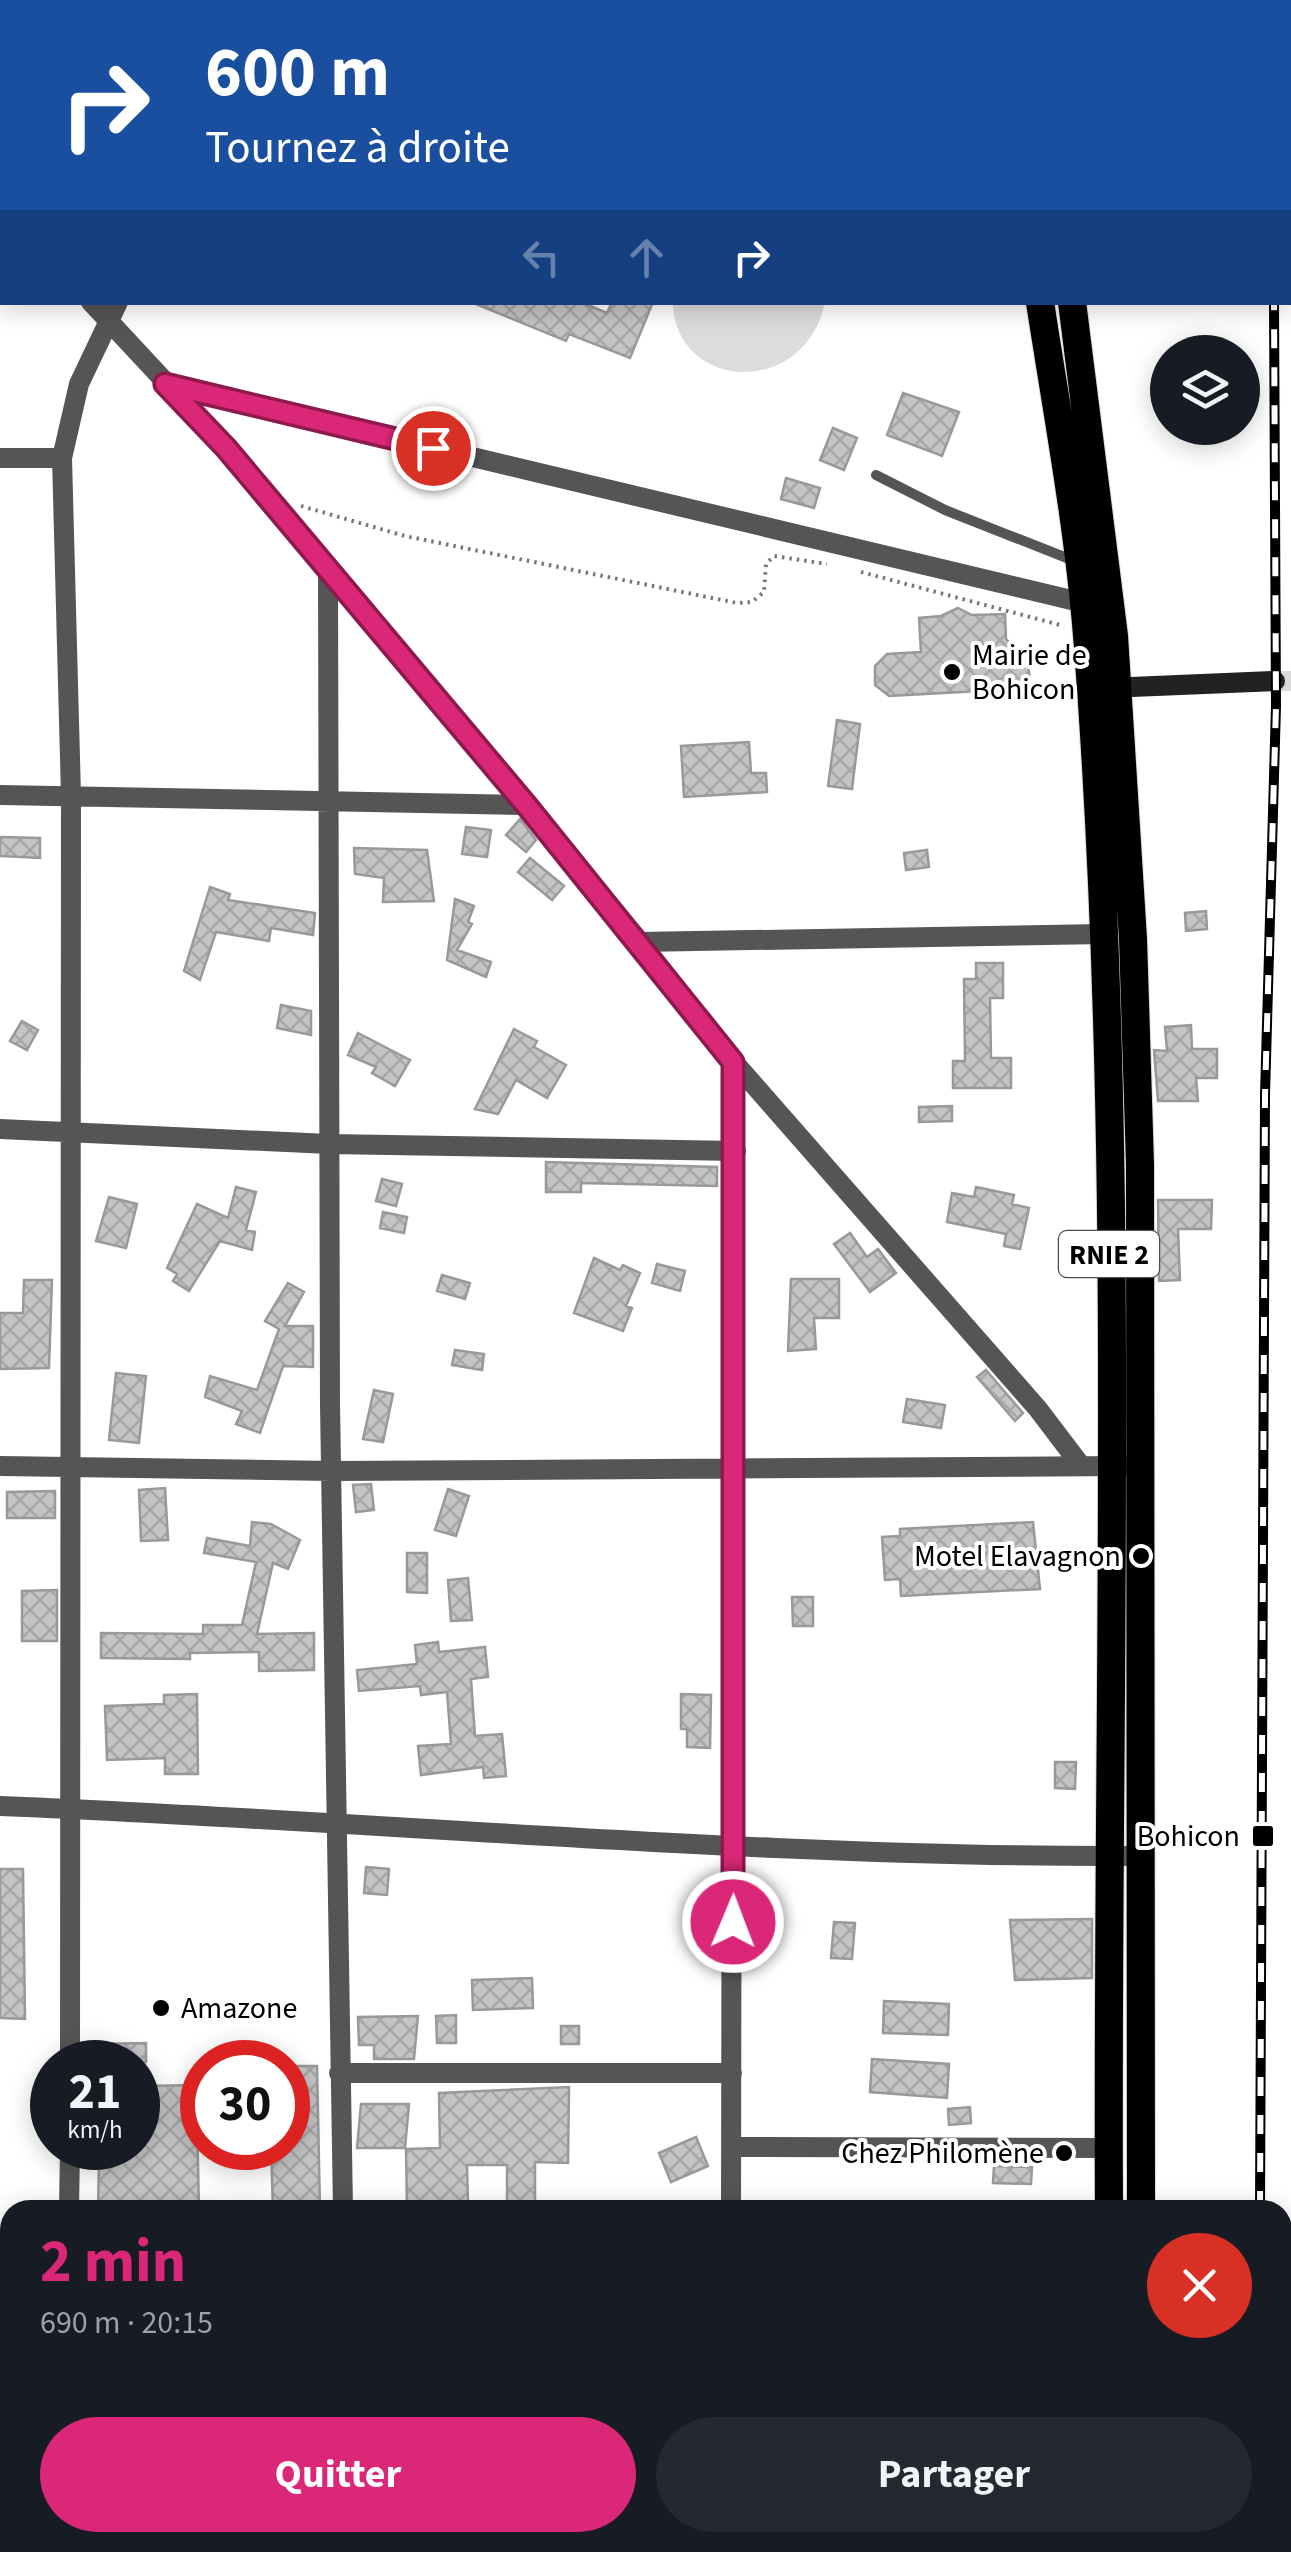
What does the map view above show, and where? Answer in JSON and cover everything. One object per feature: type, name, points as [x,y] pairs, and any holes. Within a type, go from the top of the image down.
[{"type":"highway","name":"RNIE 2","points":[[1040,305],[1087,633],[1104,688],[1098,859],[1140,1856],[1140,2200]]},
{"type":"highway","name":"RNIE 2","points":[[1072,305],[1104,688],[1128,856],[1140,1164],[1109,1856],[1109,2200]]},
{"type":"highway","points":[[1098,859],[1128,856]]},
{"type":"highway","points":[[1108,1166],[1140,1164]]},
{"type":"main road","points":[[1104,688],[1276,682]]},
{"type":"street","points":[[93,305],[226,448],[640,942],[733,1062],[1038,1409],[1080,1463]]},
{"type":"street","points":[[70,2040],[71,796],[62,458],[79,384],[117,305]]},
{"type":"street","points":[[165,384],[1084,603]]},
{"type":"street","points":[[0,458],[62,458]]},
{"type":"street","points":[[328,572],[332,1471],[344,2200]]},
{"type":"street","points":[[0,795],[527,806]]},
{"type":"street","points":[[640,942],[1104,934]]},
{"type":"street","points":[[731,2200],[736,1152],[733,1062]]},
{"type":"street","points":[[0,1129],[70,1128],[329,1144],[736,1152]]},
{"type":"street","points":[[0,1466],[332,1471],[734,1470],[1080,1463],[1125,1467]]},
{"type":"street","points":[[0,1806],[336,1820],[734,1847],[1140,1856]]},
{"type":"street","points":[[339,2073],[732,2072]]},
{"type":"street","points":[[732,2147],[1108,2148]]},
{"type":"street","points":[[70,2170],[70,2200]]},
{"type":"lane","points":[[876,475],[945,510],[1078,562]]},
{"type":"path","points":[[263,496],[405,536],[736,603],[752,602],[764,592],[766,564],[774,556],[844,567]]},
{"type":"path","points":[[858,571],[1087,633]]},
{"type":"shaded area","points":[[674,305],[824,305],[812,334],[792,356],[768,369],[741,372],[716,367],[694,353],[679,332]]},
{"type":"building","points":[[478,305],[588,305],[607,313],[611,305],[652,305],[630,358],[569,334],[566,341]]},
{"type":"building","points":[[903,393],[959,412],[942,456],[887,435]]},
{"type":"building","points":[[833,428],[857,438],[844,470],[820,460]]},
{"type":"building","points":[[786,478],[820,488],[814,508],[781,499]]},
{"type":"building","name":"Mairie de Bohicon","points":[[958,608],[972,615],[1005,614],[1006,639],[1027,661],[1030,678],[1017,689],[889,696],[875,685],[875,666],[887,654],[921,652],[919,618],[941,616]]},
{"type":"building","points":[[837,720],[860,724],[852,789],[828,786]]},
{"type":"building","points":[[749,742],[751,773],[766,773],[767,792],[684,797],[681,746]]},
{"type":"building","points":[[520,819],[536,840],[526,852],[506,835]]},
{"type":"building","points":[[466,827],[491,830],[487,857],[462,854]]},
{"type":"building","points":[[0,837],[40,838],[40,858],[0,856]]},
{"type":"building","points":[[354,848],[427,850],[434,901],[383,902],[384,878],[355,874]]},
{"type":"building","points":[[927,850],[929,867],[906,870],[904,853]]},
{"type":"building","points":[[530,858],[564,886],[552,900],[518,872]]},
{"type":"building","points":[[210,887],[230,894],[228,900],[315,913],[313,935],[271,928],[269,941],[216,932],[200,980],[184,971]]},
{"type":"building","points":[[455,899],[474,906],[468,922],[472,924],[457,950],[491,962],[486,977],[447,960]]},
{"type":"building","points":[[1206,911],[1207,929],[1186,931],[1185,913]]},
{"type":"building","points":[[976,963],[1003,963],[1003,998],[990,998],[991,1058],[1011,1058],[1011,1088],[953,1088],[953,1061],[965,1061],[964,979],[976,979]]},
{"type":"building","points":[[281,1005],[311,1011],[311,1035],[277,1028]]},
{"type":"building","points":[[22,1021],[38,1030],[27,1050],[10,1041]]},
{"type":"building","points":[[1191,1025],[1192,1049],[1217,1049],[1217,1078],[1196,1078],[1198,1101],[1158,1101],[1154,1050],[1167,1051],[1165,1027]]},
{"type":"building","points":[[514,1029],[537,1041],[534,1047],[566,1065],[547,1098],[516,1080],[498,1114],[475,1109]]},
{"type":"building","points":[[358,1033],[410,1060],[395,1086],[372,1073],[376,1067],[348,1055]]},
{"type":"building","points":[[952,1106],[952,1121],[919,1122],[919,1107]]},
{"type":"building","points":[[546,1162],[717,1167],[717,1186],[581,1183],[581,1192],[546,1192]]},
{"type":"building","points":[[382,1179],[402,1184],[396,1206],[376,1201]]},
{"type":"building","points":[[236,1187],[256,1192],[246,1230],[255,1232],[252,1250],[220,1241],[189,1291],[173,1281],[177,1274],[167,1268],[197,1204],[228,1218]]},
{"type":"building","points":[[976,1187],[1014,1195],[1012,1204],[1029,1208],[1020,1249],[1004,1246],[1006,1234],[947,1222],[952,1193],[974,1197]]},
{"type":"building","points":[[109,1197],[137,1204],[126,1248],[96,1241]]},
{"type":"building","points":[[1158,1200],[1212,1200],[1211,1229],[1178,1229],[1180,1280],[1159,1281]]},
{"type":"building","points":[[383,1212],[407,1217],[404,1233],[380,1228]]},
{"type":"building","points":[[850,1233],[867,1257],[878,1249],[896,1273],[870,1292],[834,1244]]},
{"type":"building","points":[[594,1258],[620,1270],[623,1265],[640,1273],[626,1306],[632,1308],[623,1331],[574,1313]]},
{"type":"building","points":[[657,1264],[685,1271],[680,1291],[652,1283]]},
{"type":"building","points":[[442,1275],[470,1283],[465,1299],[437,1291]]},
{"type":"building","points":[[791,1279],[839,1279],[839,1318],[814,1318],[816,1349],[788,1351]]},
{"type":"building","points":[[24,1280],[52,1280],[49,1368],[0,1369],[0,1313],[23,1313]]},
{"type":"building","points":[[288,1283],[304,1292],[285,1326],[313,1326],[313,1367],[283,1366],[260,1433],[236,1424],[242,1411],[205,1397],[210,1376],[257,1390],[279,1329],[265,1321]]},
{"type":"building","points":[[455,1350],[484,1354],[482,1370],[452,1365]]},
{"type":"building","points":[[986,1370],[1023,1413],[1015,1421],[977,1377]]},
{"type":"building","points":[[116,1373],[146,1376],[139,1443],[109,1440]]},
{"type":"building","points":[[374,1390],[393,1394],[383,1442],[363,1439]]},
{"type":"building","points":[[907,1399],[945,1405],[941,1428],[903,1422]]},
{"type":"building","points":[[371,1484],[374,1510],[356,1512],[353,1485]]},
{"type":"building","points":[[165,1488],[168,1540],[141,1541],[139,1490]]},
{"type":"building","points":[[448,1489],[469,1496],[456,1536],[435,1530]]},
{"type":"building","points":[[55,1491],[55,1518],[7,1518],[7,1492]]},
{"type":"building","points":[[252,1522],[271,1524],[300,1540],[288,1569],[273,1563],[257,1634],[314,1633],[314,1670],[259,1671],[259,1652],[190,1653],[190,1659],[101,1658],[101,1633],[203,1634],[203,1625],[242,1625],[256,1562],[204,1553],[207,1538],[250,1546]]},
{"type":"building","points":[[1033,1522],[1040,1589],[901,1596],[900,1579],[885,1580],[882,1537],[900,1536],[900,1529]]},
{"type":"building","points":[[407,1553],[427,1553],[427,1593],[407,1592]]},
{"type":"building","points":[[468,1578],[472,1620],[451,1621],[448,1580]]},
{"type":"building","points":[[57,1590],[57,1641],[22,1641],[22,1591]]},
{"type":"building","points":[[792,1597],[813,1597],[813,1626],[793,1626]]},
{"type":"building","points":[[438,1642],[439,1652],[485,1647],[488,1677],[471,1679],[475,1736],[502,1734],[506,1776],[484,1778],[483,1767],[421,1775],[418,1746],[451,1744],[447,1692],[421,1695],[420,1686],[359,1691],[357,1670],[417,1664],[415,1645]]},
{"type":"building","points":[[197,1694],[198,1774],[165,1774],[165,1758],[107,1760],[105,1706],[164,1704],[164,1695]]},
{"type":"building","points":[[681,1694],[711,1695],[710,1748],[687,1747],[687,1729],[681,1729]]},
{"type":"building","points":[[1055,1762],[1076,1762],[1075,1789],[1055,1788]]},
{"type":"building","points":[[366,1867],[389,1869],[387,1895],[364,1893]]},
{"type":"building","points":[[0,1869],[23,1869],[25,2019],[0,2018]]},
{"type":"building","points":[[1092,1919],[1092,1978],[1015,1980],[1010,1920]]},
{"type":"building","points":[[834,1922],[855,1923],[852,1959],[831,1958]]},
{"type":"building","points":[[532,1978],[533,2008],[473,2010],[472,1980]]},
{"type":"building","points":[[884,2001],[949,2004],[948,2035],[883,2033]]},
{"type":"building","points":[[456,2015],[456,2043],[437,2043],[436,2016]]},
{"type":"building","points":[[418,2016],[414,2059],[374,2059],[374,2045],[359,2045],[358,2017]]},
{"type":"building","points":[[561,2026],[579,2026],[579,2044],[561,2044]]},
{"type":"building","points":[[872,2059],[949,2064],[947,2098],[870,2092]]},
{"type":"building","points":[[310,2066],[317,2066],[320,2200],[273,2200],[272,2170],[310,2170]]},
{"type":"building","points":[[180,2085],[180,2170],[198,2170],[199,2200],[98,2200],[99,2170],[160,2170],[160,2086]]},
{"type":"building","points":[[569,2087],[568,2163],[535,2162],[535,2200],[507,2200],[507,2165],[467,2165],[468,2200],[407,2200],[406,2149],[440,2148],[439,2093]]},
{"type":"building","points":[[361,2104],[409,2104],[405,2148],[357,2148]]},
{"type":"building","points":[[970,2107],[971,2123],[949,2125],[948,2109]]},
{"type":"building","points":[[696,2137],[708,2166],[671,2182],[659,2153]]},
{"type":"building","points":[[994,2166],[1032,2167],[1031,2184],[993,2183]]},
{"type":"tunnel","points":[[1275,681],[1291,681]]},
{"type":"railway","points":[[1260,2200],[1265,1095],[1276,706],[1274,305]]},
{"type":"place","name":"Mairie de Bohicon","points":[[952,672]]},
{"type":"place","name":"Motel Elavagnon","points":[[1141,1556]]},
{"type":"place","name":"Bohicon","points":[[1263,1836]]},
{"type":"place","name":"Amazone","points":[[161,2008]]},
{"type":"place","name":"Chez Philomène","points":[[1064,2153]]},
{"type":"route","points":[[433,448],[165,384],[226,448],[527,806],[733,1062],[733,1922]]}]
